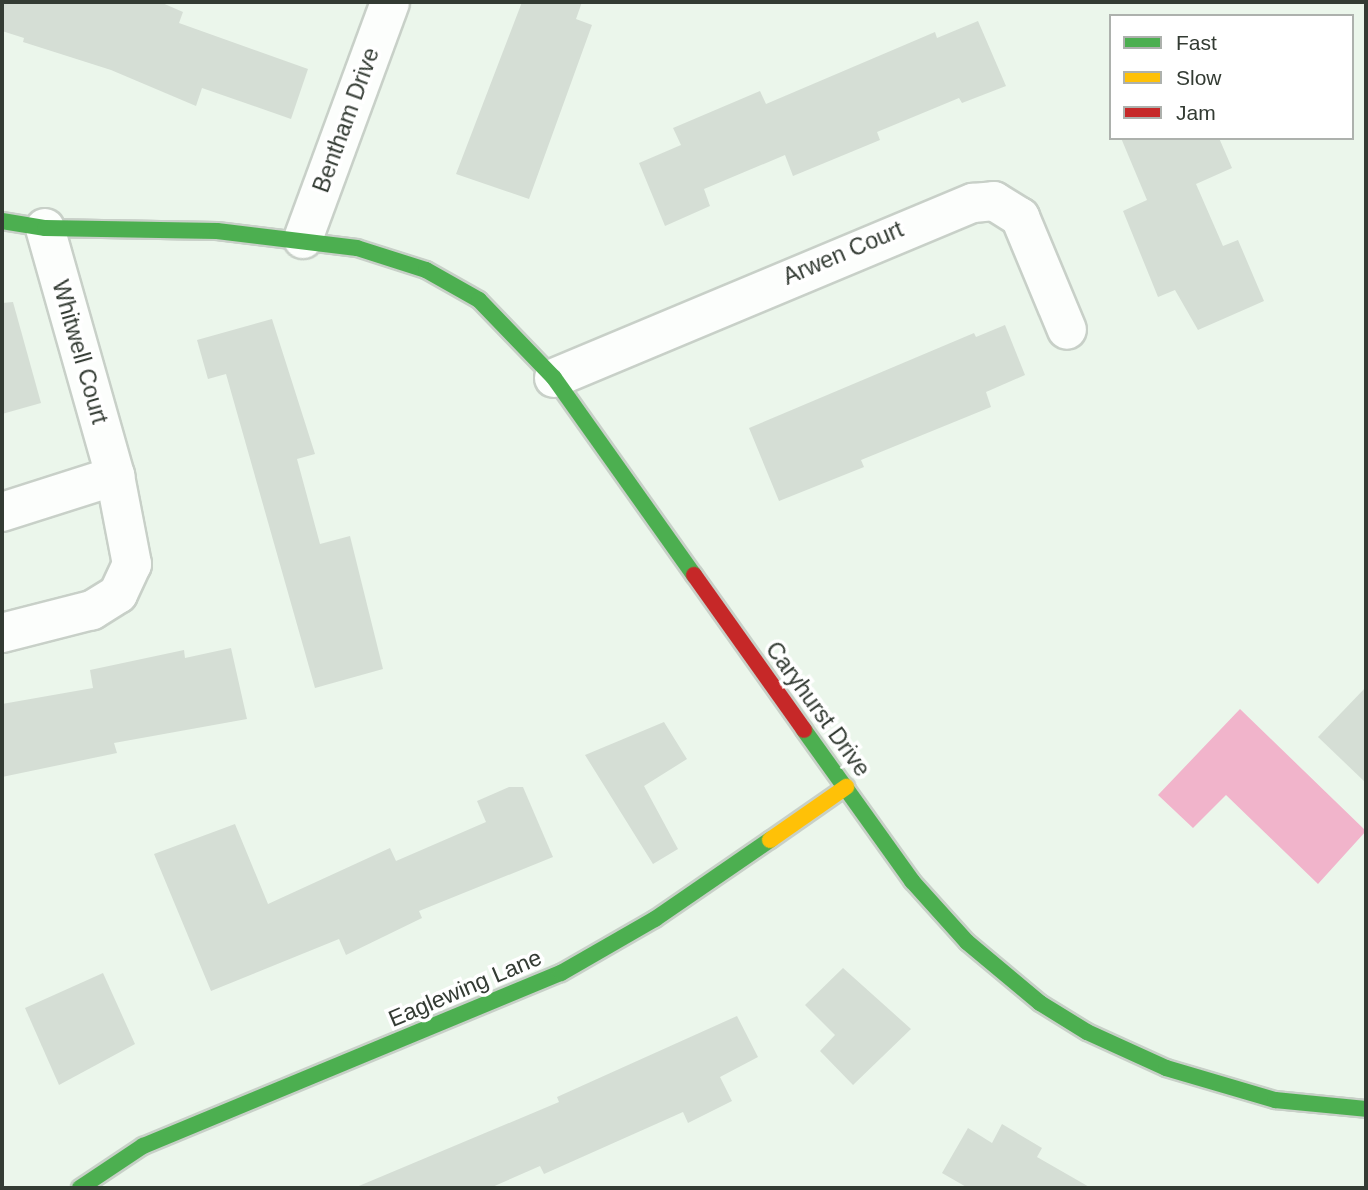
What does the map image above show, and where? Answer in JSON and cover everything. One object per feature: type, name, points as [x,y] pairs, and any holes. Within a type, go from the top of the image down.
[{"type":"street","name":"Bentham Drive","points":[[303,239],[390,2]]},
{"type":"street","name":"Arwen Court","points":[[554,378],[973,203],[994,201],[1020,217],[1068,330]]},
{"type":"street","name":"Caryhurst Drive","points":[[2,221],[45,228],[217,231],[303,239],[397,260],[456,286],[501,319],[554,378],[912,881],[967,942],[1040,1003],[1087,1032],[1233,1092],[1366,1109]]},
{"type":"street","name":"Whitwell Court","points":[[2,633],[92,610],[118,594],[132,564],[115,476],[45,228]]},
{"type":"street","points":[[2,512],[115,476]]},
{"type":"street","name":"Eaglewing Lane","points":[[80,1188],[143,1146],[561,973],[655,919],[846,787]]},
{"type":"shaded area","points":[[1240,709],[1366,831],[1318,884],[1226,795],[1193,828],[1158,795]]},
{"type":"building","points":[[2,2],[160,2],[183,12],[179,23],[308,69],[291,119],[202,88],[196,106],[111,70],[23,42],[24,38],[2,31]]},
{"type":"building","points":[[522,2],[582,2],[576,19],[592,25],[529,199],[456,174]]},
{"type":"building","points":[[978,21],[1006,86],[962,103],[959,98],[877,132],[880,140],[793,176],[785,155],[704,189],[710,206],[665,226],[639,163],[681,145],[673,128],[760,91],[766,104],[935,32],[937,38]]},
{"type":"building","points":[[1122,140],[1220,140],[1232,168],[1196,184],[1223,246],[1238,240],[1264,301],[1198,330],[1175,290],[1158,297],[1123,211],[1147,200]]},
{"type":"building","points":[[13,302],[41,403],[2,414],[2,303]]},
{"type":"building","points":[[272,319],[315,454],[297,459],[320,544],[350,536],[383,669],[315,688],[226,374],[208,379],[197,340]]},
{"type":"building","points":[[1005,325],[1025,375],[986,392],[991,407],[861,460],[864,467],[779,501],[749,428],[974,333],[976,337]]},
{"type":"building","points":[[231,648],[247,719],[114,743],[117,753],[2,777],[2,704],[93,688],[90,670],[184,650],[185,658]]},
{"type":"building","points":[[1366,687],[1366,783],[1318,737]]},
{"type":"building","points":[[664,722],[687,759],[644,786],[678,849],[653,864],[585,755]]},
{"type":"building","points":[[509,787],[523,787],[553,857],[419,911],[422,918],[346,955],[339,939],[211,991],[154,854],[235,824],[268,904],[390,848],[396,861],[486,822],[477,801]]},
{"type":"building","points":[[843,968],[911,1029],[853,1085],[820,1051],[835,1035],[805,1005]]},
{"type":"building","points":[[103,973],[135,1044],[59,1085],[25,1008]]},
{"type":"building","points":[[737,1016],[758,1057],[720,1077],[732,1101],[688,1123],[683,1112],[544,1174],[540,1166],[490,1188],[354,1188],[559,1102],[557,1097]]},
{"type":"building","points":[[1002,1124],[1042,1148],[1037,1157],[1091,1188],[968,1188],[942,1173],[968,1128],[992,1143]]},
{"type":"traffic: fast","points":[[2,221],[45,228],[217,231],[357,248],[426,270],[479,300],[554,378],[694,575]]},
{"type":"traffic: fast","points":[[804,730],[912,881],[967,942],[1040,1003],[1087,1032],[1166,1068],[1275,1100],[1366,1109]]},
{"type":"traffic: fast","points":[[80,1188],[143,1146],[561,973],[655,919],[770,840]]},
{"type":"traffic: slow","points":[[770,840],[846,787]]},
{"type":"traffic: jam","points":[[694,575],[804,730]]}]
